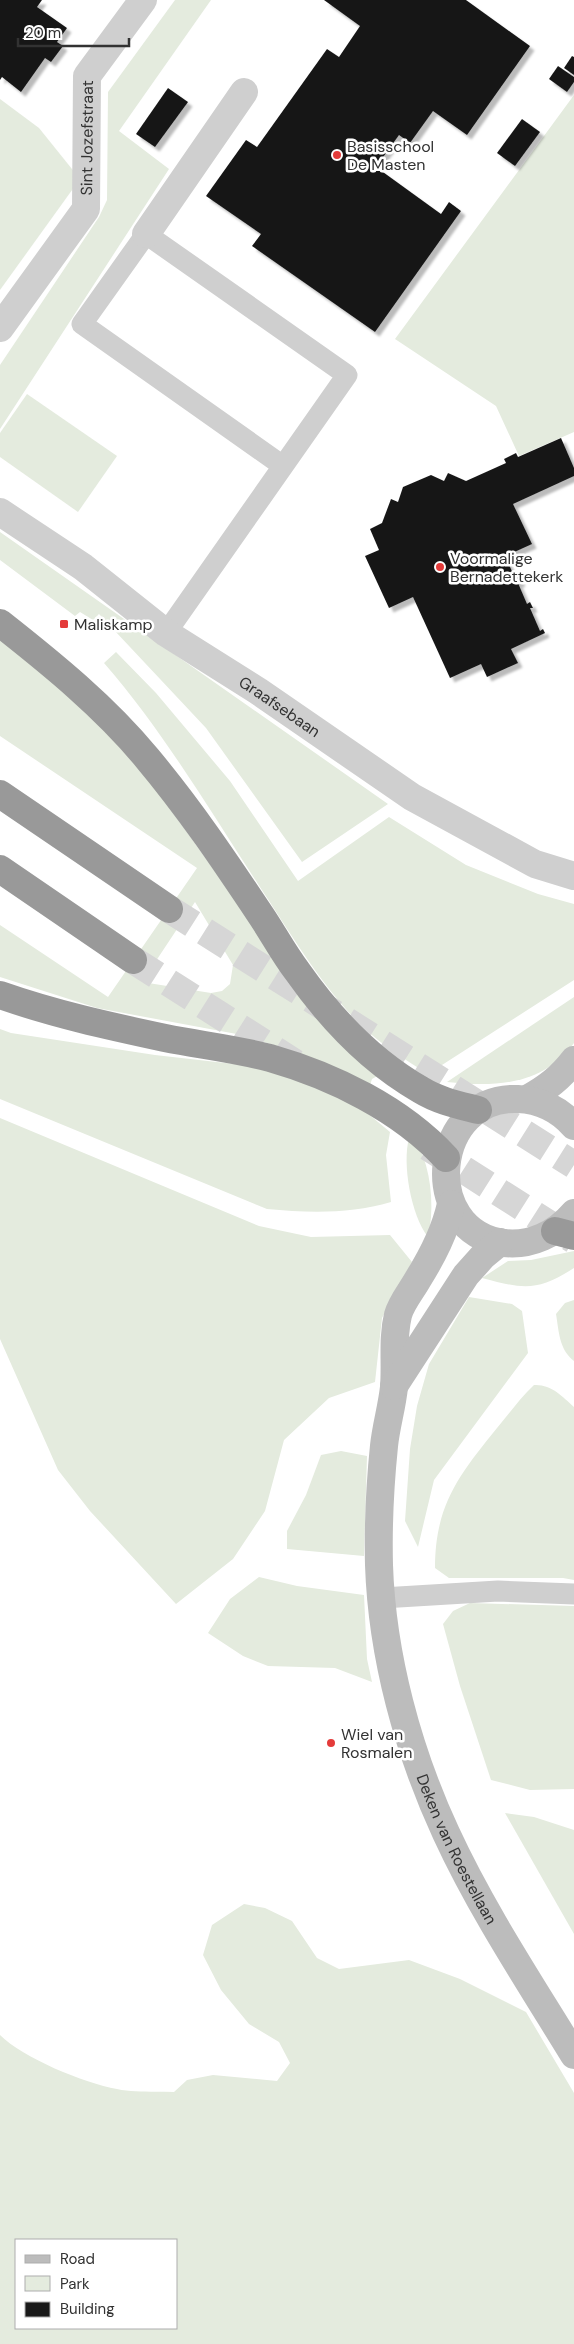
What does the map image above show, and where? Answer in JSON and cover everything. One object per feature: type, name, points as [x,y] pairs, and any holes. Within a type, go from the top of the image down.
[{"type":"highway","points":[[0,623],[90,698],[146,756],[184,804],[263,918],[297,972],[334,1018],[386,1067],[422,1091],[450,1103],[478,1110]]},
{"type":"highway","points":[[0,794],[169,909]]},
{"type":"highway","points":[[0,869],[133,960]]},
{"type":"highway","points":[[0,995],[85,1021],[269,1058],[325,1077],[365,1098],[403,1122],[431,1141],[446,1158]]},
{"type":"main road","points":[[527,1099],[548,1088],[560,1078],[574,1060]]},
{"type":"main road","points":[[568,1227],[525,1244],[500,1242],[476,1233],[464,1223],[451,1204],[445,1172],[446,1158],[452,1139],[478,1110],[494,1102],[510,1098],[527,1099],[545,1104],[560,1113],[574,1126]]},
{"type":"main road","name":"Deken van Roestellaan","points":[[451,1204],[446,1226],[399,1312],[394,1346],[394,1386],[384,1444],[380,1487],[379,1559],[390,1655],[398,1694],[432,1800],[473,1887],[574,2055]]},
{"type":"main road","name":"Deken van Roestellaan","points":[[394,1386],[466,1276],[483,1256],[500,1242]]},
{"type":"street","name":"Sint Jozefstraat","points":[[0,328],[86,209],[86,76],[142,0]]},
{"type":"street","points":[[146,234],[244,92]]},
{"type":"street","name":"Graafsebaan","points":[[0,512],[83,567],[166,633],[258,691],[412,797],[534,864],[574,876]]},
{"type":"lane","points":[[166,633],[283,466],[346,375],[146,234],[82,324],[283,466]]},
{"type":"lane","points":[[382,1598],[498,1591],[574,1594]]},
{"type":"green space","points":[[175,0],[211,0],[119,131],[169,169],[0,429],[0,365],[99,217],[107,200],[108,92]]},
{"type":"green space","points":[[574,95],[574,432],[519,456],[496,406],[395,339]]},
{"type":"green space","points":[[0,99],[39,128],[80,179],[0,290]]},
{"type":"green space","points":[[27,394],[117,456],[78,512],[0,457],[0,433]]},
{"type":"green space","points":[[0,532],[388,804],[302,862],[206,728],[99,614],[93,620],[80,612],[75,616],[0,560]]},
{"type":"green space","points":[[0,637],[64,688],[146,775],[254,926],[379,1075],[372,1079],[370,1085],[302,1054],[242,1035],[97,1008],[0,977],[0,925],[108,997],[197,868],[0,736]],"holes":[[[195,902],[233,965],[230,984],[222,991],[211,993],[142,982]]]},
{"type":"green space","points":[[116,652],[156,693],[230,781],[298,881],[389,817],[466,865],[538,894],[574,904],[574,980],[428,1074],[387,1047],[371,1035],[348,1012],[320,977],[166,743],[104,663]]},
{"type":"green space","points":[[574,997],[574,1043],[547,1068],[532,1076],[500,1083],[465,1084],[447,1082]]},
{"type":"green space","points":[[0,1029],[11,1033],[155,1055],[269,1068],[328,1089],[366,1112],[390,1132],[386,1155],[391,1202],[361,1209],[330,1212],[267,1209],[0,1099]]},
{"type":"green space","points":[[0,1118],[259,1226],[311,1237],[390,1235],[412,1262],[382,1318],[375,1382],[329,1398],[284,1440],[265,1511],[233,1559],[176,1604],[90,1511],[58,1470],[0,1339]]},
{"type":"green space","points":[[409,1138],[423,1156],[428,1175],[431,1218],[428,1237],[417,1216],[407,1175]]},
{"type":"green space","points":[[574,1251],[574,1268],[561,1276],[539,1285],[519,1286],[482,1278],[508,1261],[531,1260]]},
{"type":"green space","points":[[469,1297],[512,1304],[522,1311],[528,1353],[434,1480],[418,1547],[405,1521],[410,1449],[417,1406],[429,1364]]},
{"type":"green space","points":[[574,1300],[574,1361],[563,1346],[556,1314],[565,1303]]},
{"type":"green space","points":[[534,1385],[546,1386],[561,1395],[574,1407],[574,1580],[563,1578],[449,1578],[435,1568],[439,1526],[452,1492],[483,1445]]},
{"type":"green space","points":[[341,1451],[367,1456],[364,1556],[287,1549],[287,1531],[306,1495],[321,1455]]},
{"type":"green space","points":[[259,1577],[297,1586],[364,1595],[367,1659],[372,1682],[335,1668],[268,1666],[243,1656],[208,1633],[230,1599]]},
{"type":"green space","points":[[470,1603],[574,1606],[574,1789],[530,1790],[491,1780],[460,1686],[443,1624],[453,1611]]},
{"type":"green space","points":[[505,1813],[534,1817],[574,1830],[574,1934]]},
{"type":"green space","points":[[244,1904],[265,1908],[292,1921],[317,1958],[339,1969],[409,1960],[460,1979],[526,2012],[574,2093],[574,2344],[0,2344],[0,2035],[10,2044],[38,2061],[88,2081],[124,2090],[174,2092],[187,2080],[213,2075],[277,2081],[290,2063],[279,2042],[249,2024],[221,1990],[203,1955],[212,1925]]},
{"type":"building","points":[[0,0],[42,0],[37,7],[67,28],[57,42],[63,46],[51,62],[45,58],[21,92],[2,77],[0,80]]},
{"type":"building","points":[[324,0],[466,0],[530,46],[467,135],[433,111],[410,143],[399,135],[376,167],[441,214],[449,202],[461,211],[375,332],[252,246],[261,234],[206,196],[246,140],[257,147],[327,49],[339,57],[360,26]]},
{"type":"building","points":[[572,56],[574,57],[574,75],[564,68]]},
{"type":"building","points":[[558,66],[574,77],[574,82],[567,92],[549,79]]},
{"type":"building","points":[[168,88],[188,102],[155,147],[136,134]]},
{"type":"building","points":[[522,119],[540,132],[515,166],[497,153]]},
{"type":"building","name":"Voormalige Bernadettekerk","points":[[561,438],[574,468],[574,476],[513,504],[532,544],[510,554],[511,556],[506,558],[515,578],[518,576],[521,582],[518,583],[527,604],[530,602],[533,608],[530,608],[540,631],[543,629],[545,633],[511,649],[518,663],[487,677],[481,664],[450,678],[413,597],[389,608],[365,556],[379,550],[370,529],[382,523],[391,499],[398,502],[403,487],[431,475],[444,481],[448,473],[466,481],[506,463],[504,459],[516,453],[518,457]]},
{"type":"tunnel","points":[[169,909],[574,1165]]},
{"type":"tunnel","points":[[133,960],[295,1063]]},
{"type":"tunnel","points":[[428,1147],[574,1240]]},
{"type":"place","name":"Basisschool De Masten","points":[[337,155]]},
{"type":"place","name":"Voormalige Bernadettekerk","points":[[440,567]]},
{"type":"place","name":"Maliskamp","points":[[64,624]]},
{"type":"place","name":"Wiel van Rosmalen","points":[[331,1743]]}]
